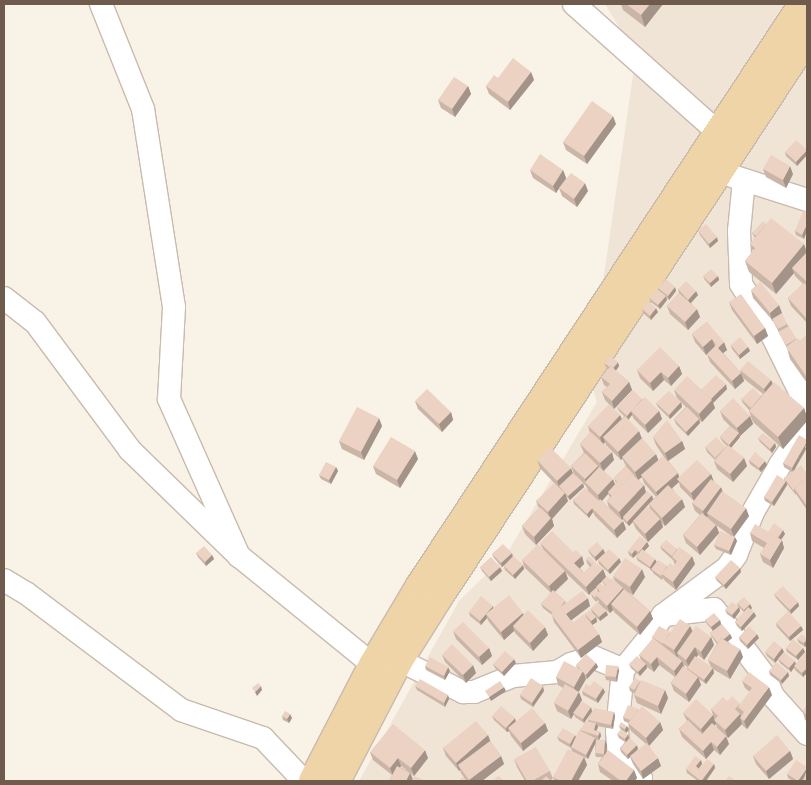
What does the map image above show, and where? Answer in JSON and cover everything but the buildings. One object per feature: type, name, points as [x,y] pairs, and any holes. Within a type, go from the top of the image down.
[{"type":"main road","points":[[721,173],[719,133],[803,4]]},
{"type":"main road","points":[[313,781],[386,662],[539,442],[721,173],[807,38]]},
{"type":"main road","points":[[336,781],[386,662]]},
{"type":"street","points":[[101,4],[143,109],[174,307],[169,399],[239,556]]},
{"type":"street","points":[[574,4],[719,133]]},
{"type":"street","points":[[721,173],[807,200]]},
{"type":"street","points":[[721,173],[740,231],[741,284],[772,335],[807,406]]},
{"type":"street","points":[[4,298],[35,322],[130,450],[239,556],[386,662],[463,692],[474,692],[512,676],[557,672],[571,664],[593,657],[623,670]]},
{"type":"street","points":[[640,781],[641,778],[619,759],[617,731],[623,670],[648,639],[663,615],[732,562],[753,512],[780,465],[796,441],[807,430]]},
{"type":"street","points":[[4,580],[33,599],[181,710],[262,738],[304,781]]},
{"type":"street","points":[[663,615],[714,609],[764,675],[772,696],[807,734]]},
{"type":"shaded area","points":[[605,4],[807,4],[807,781],[359,781],[459,601],[506,555],[597,402],[589,378],[636,55]]}]
